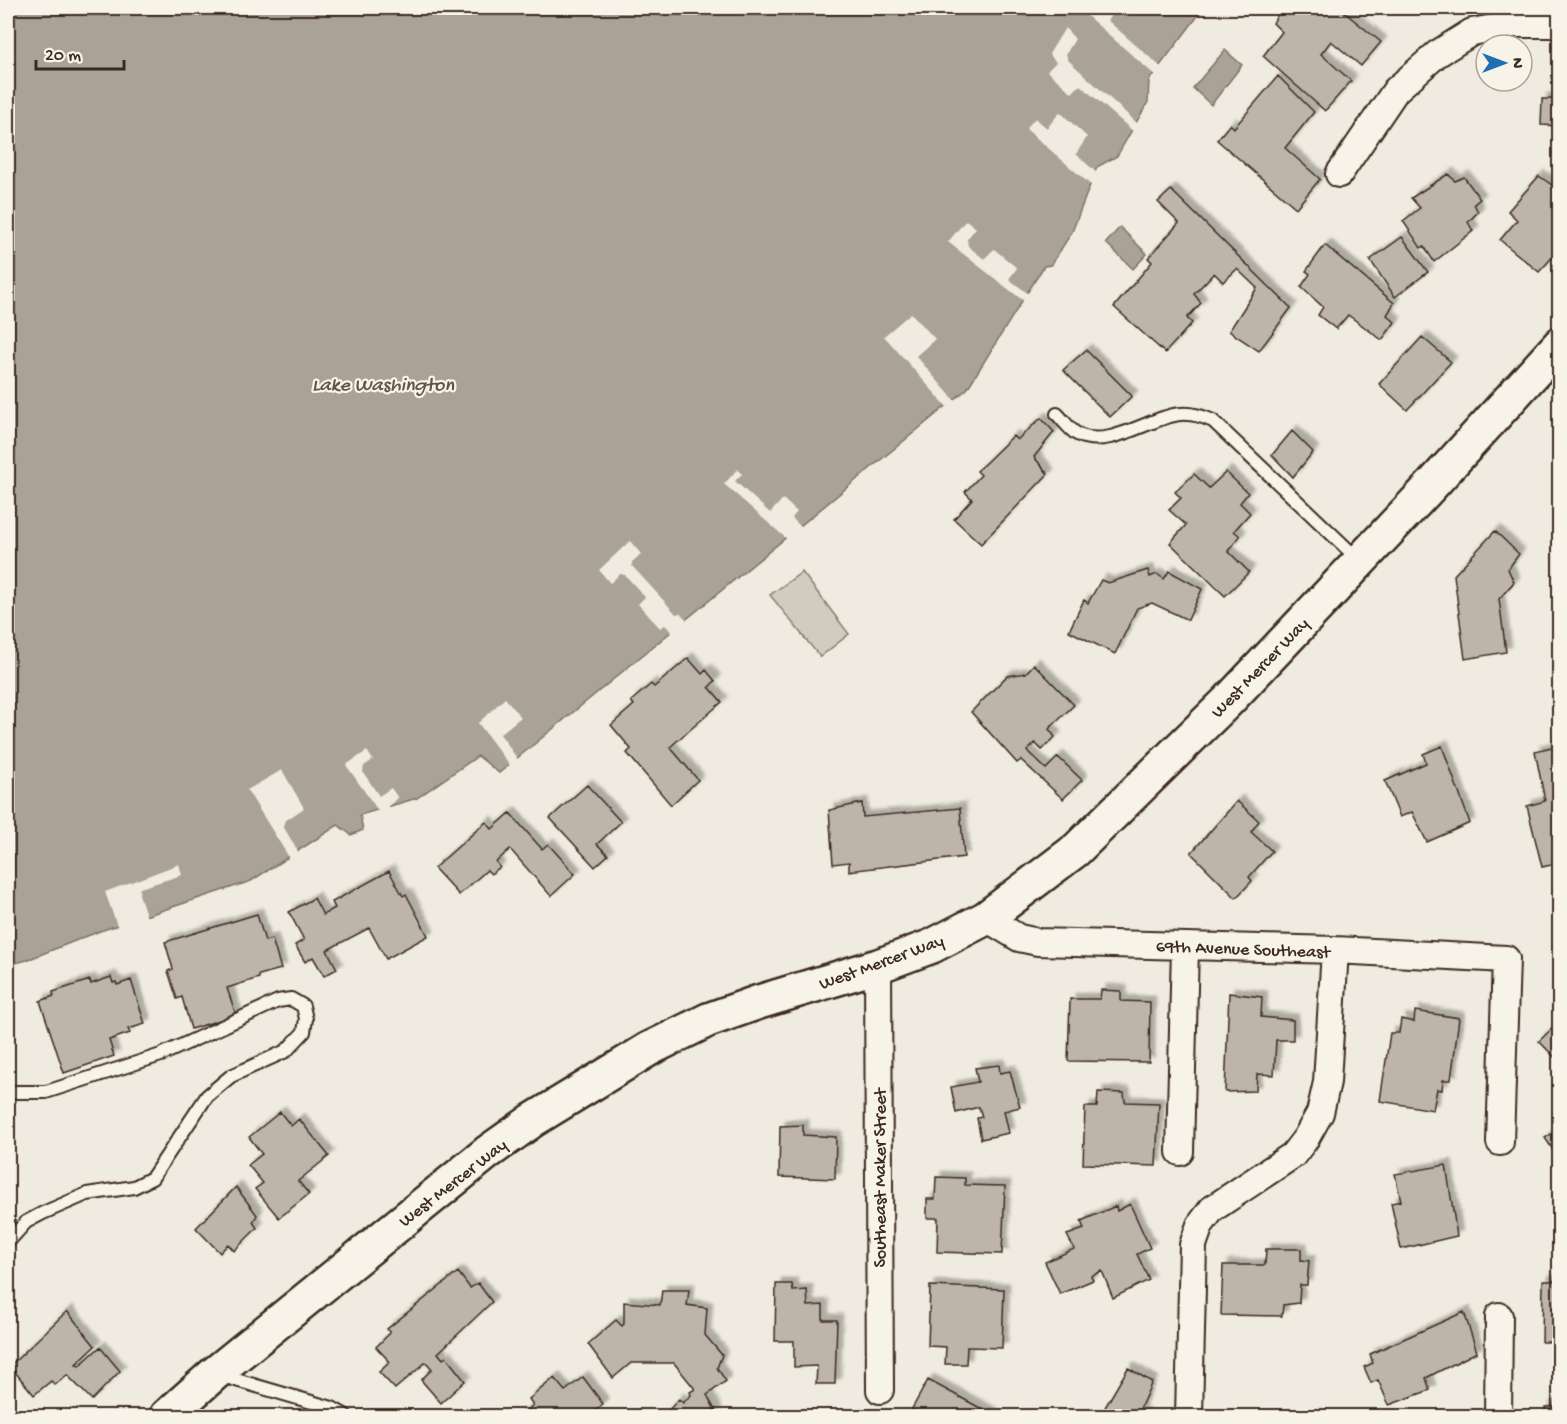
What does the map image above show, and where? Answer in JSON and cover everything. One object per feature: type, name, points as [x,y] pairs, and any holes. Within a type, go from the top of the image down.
[{"type":"street","points":[[1339,174],[1396,90],[1437,54],[1473,32],[1515,24],[1525,16],[1560,24]]},
{"type":"street","name":"West Mercer Way","points":[[167,1416],[214,1374],[488,1152],[533,1120],[649,1048],[708,1020],[878,966],[932,946],[986,918],[1076,850],[1229,700],[1430,487],[1560,344]]},
{"type":"street","name":"69th Avenue Southeast","points":[[986,918],[1018,938],[1038,942],[1335,950],[1506,959],[1500,1142]]},
{"type":"street","points":[[1180,1152],[1185,946]]},
{"type":"street","points":[[1190,1416],[1193,1245],[1200,1225],[1212,1209],[1293,1155],[1320,1113],[1327,1082],[1335,950]]},
{"type":"street","name":"Southeast Maker Street","points":[[878,966],[880,1390]]},
{"type":"street","points":[[1498,1416],[1499,1316]]},
{"type":"lane","points":[[1057,414],[1077,434],[1091,438],[1116,435],[1179,414],[1199,414],[1213,421],[1360,561]]},
{"type":"lane","points":[[8,1092],[46,1092],[160,1056],[278,1001],[291,999],[303,1006],[306,1019],[304,1032],[286,1051],[231,1076],[207,1096],[152,1178],[134,1187],[87,1194],[43,1213],[26,1222],[8,1242]]},
{"type":"lane","points":[[214,1374],[332,1408],[346,1416]]},
{"type":"shaded area","points":[[802,572],[849,634],[820,657],[770,595]]},
{"type":"water","name":"Lake Washington","points":[[8,8],[1204,8],[1149,80],[1148,102],[1117,156],[1097,167],[1072,232],[1051,265],[1044,266],[967,389],[499,773],[478,756],[417,798],[360,815],[363,830],[351,835],[338,825],[251,881],[100,931],[27,960],[8,965]]},
{"type":"water","points":[[1225,50],[1242,65],[1211,105],[1193,88]]},
{"type":"water","points":[[1120,227],[1147,254],[1133,269],[1106,243]]},
{"type":"pier","points":[[1078,8],[1118,8],[1107,20],[1162,68],[1156,76]]},
{"type":"pier","points":[[1065,28],[1075,39],[1066,54],[1068,60],[1138,124],[1134,132],[1080,85],[1072,93],[1047,71],[1056,62],[1049,54]]},
{"type":"pier","points":[[1060,112],[1087,137],[1076,154],[1097,173],[1092,186],[1026,129],[1035,118],[1047,128]]},
{"type":"pier","points":[[966,220],[976,228],[967,239],[968,246],[984,259],[994,249],[1017,268],[1009,279],[1030,295],[1025,302],[948,242]]},
{"type":"pier","points":[[911,313],[935,339],[916,356],[956,402],[948,408],[884,336]]},
{"type":"pier","points":[[738,469],[742,474],[735,481],[770,513],[783,499],[797,512],[792,518],[802,528],[788,540],[724,484]]},
{"type":"pier","points":[[630,541],[641,554],[632,562],[632,566],[676,614],[680,613],[689,622],[674,634],[665,625],[660,628],[638,604],[645,597],[625,575],[620,574],[610,583],[599,570]]},
{"type":"pier","points":[[505,698],[521,717],[500,734],[519,761],[511,767],[478,723]]},
{"type":"pier","points":[[367,751],[373,760],[364,766],[363,772],[379,796],[391,788],[398,798],[388,806],[389,809],[379,812],[346,765]]},
{"type":"pier","points":[[282,770],[304,808],[285,821],[283,826],[299,853],[290,859],[247,790]]},
{"type":"pier","points":[[179,864],[182,875],[140,888],[139,894],[147,918],[118,928],[105,892]]},
{"type":"building","points":[[1284,8],[1339,8],[1381,42],[1361,66],[1331,41],[1321,54],[1351,81],[1325,111],[1263,56],[1282,32],[1273,23]]},
{"type":"building","points":[[1278,76],[1314,112],[1285,148],[1320,179],[1296,208],[1217,140],[1230,124],[1234,128]]},
{"type":"building","points":[[1542,99],[1560,99],[1560,126],[1541,125]]},
{"type":"building","points":[[1448,174],[1455,181],[1464,177],[1480,199],[1474,204],[1478,212],[1468,222],[1473,231],[1434,262],[1424,246],[1421,248],[1403,221],[1420,208],[1411,198]]},
{"type":"building","points":[[1539,176],[1552,185],[1555,181],[1560,186],[1560,255],[1557,252],[1539,272],[1500,240],[1517,220],[1508,211]]},
{"type":"building","points":[[1171,190],[1291,308],[1259,351],[1229,331],[1257,288],[1237,269],[1223,282],[1214,273],[1194,294],[1201,303],[1187,318],[1192,323],[1165,353],[1114,307],[1152,262],[1148,258],[1179,223],[1158,202]]},
{"type":"building","points":[[1402,237],[1428,272],[1395,297],[1370,260]]},
{"type":"building","points":[[1325,245],[1394,303],[1387,315],[1395,322],[1382,340],[1348,315],[1336,329],[1318,315],[1323,307],[1301,287],[1310,274],[1306,271]]},
{"type":"building","points":[[1422,337],[1451,362],[1407,410],[1379,384]]},
{"type":"building","points":[[1086,350],[1132,396],[1110,417],[1063,370]]},
{"type":"building","points":[[1041,418],[1054,432],[1034,457],[1048,474],[981,544],[954,519],[972,499],[965,492],[981,475],[977,471],[1013,436],[1017,440]]},
{"type":"building","points":[[1292,431],[1313,452],[1293,477],[1272,455]]},
{"type":"building","points":[[1226,472],[1248,493],[1240,503],[1250,513],[1234,531],[1240,536],[1228,551],[1249,572],[1225,596],[1170,543],[1186,525],[1169,510],[1181,498],[1175,492],[1194,474],[1209,488]]},
{"type":"building","points":[[1495,531],[1519,554],[1508,569],[1514,582],[1499,599],[1506,652],[1465,659],[1454,575]]},
{"type":"building","points":[[1148,570],[1150,577],[1157,574],[1164,579],[1169,571],[1202,589],[1188,620],[1152,603],[1137,608],[1115,654],[1069,631],[1084,600],[1088,603],[1101,580],[1108,583]]},
{"type":"building","points":[[688,658],[702,674],[706,670],[715,681],[709,687],[722,702],[670,747],[698,780],[671,805],[627,753],[631,749],[611,725],[634,705],[631,701],[651,684],[654,687]]},
{"type":"building","points":[[1034,664],[1074,705],[1049,729],[1055,737],[1042,750],[1035,743],[1027,751],[1046,769],[1058,757],[1082,780],[1063,799],[1021,760],[1017,763],[971,712],[1007,676],[1026,673]]},
{"type":"building","points":[[1560,745],[1560,863],[1542,867],[1527,806],[1545,801],[1535,751]]},
{"type":"building","points":[[1442,746],[1470,823],[1427,842],[1412,812],[1400,817],[1385,781],[1426,763],[1423,754]]},
{"type":"building","points":[[587,785],[621,822],[597,844],[608,855],[595,867],[550,818]]},
{"type":"building","points":[[1237,801],[1259,821],[1251,832],[1272,851],[1249,877],[1252,881],[1236,898],[1191,853]]},
{"type":"building","points":[[862,803],[863,817],[960,808],[964,857],[849,871],[849,862],[833,864],[829,810]]},
{"type":"building","points":[[510,813],[542,849],[548,844],[575,874],[551,896],[510,849],[496,862],[500,867],[491,874],[487,870],[459,895],[434,868],[486,822],[492,829]]},
{"type":"building","points":[[389,871],[403,896],[406,894],[428,936],[386,959],[369,928],[327,950],[337,969],[324,976],[313,957],[305,962],[295,945],[304,940],[289,912],[314,898],[323,915],[335,908],[332,902]]},
{"type":"building","points":[[257,914],[265,941],[272,939],[281,969],[227,988],[236,1015],[191,1029],[182,997],[177,999],[168,971],[173,969],[165,942]]},
{"type":"building","points":[[111,977],[113,983],[116,982],[117,985],[131,980],[145,1024],[128,1029],[130,1033],[109,1040],[114,1056],[64,1073],[40,1001],[54,996],[53,992],[90,980],[91,984]]},
{"type":"building","points":[[1101,990],[1121,991],[1121,1001],[1150,1002],[1149,1062],[1068,1061],[1070,999],[1100,999]]},
{"type":"building","points":[[1229,993],[1262,997],[1261,1017],[1293,1020],[1293,1040],[1276,1040],[1274,1075],[1257,1074],[1256,1091],[1225,1092]]},
{"type":"building","points":[[1415,1011],[1459,1018],[1451,1080],[1443,1080],[1442,1090],[1437,1089],[1433,1110],[1380,1101],[1390,1033],[1399,1033],[1401,1019],[1414,1022]]},
{"type":"building","points":[[1560,1021],[1560,1063],[1539,1041]]},
{"type":"building","points":[[999,1065],[1000,1073],[1010,1071],[1020,1107],[1004,1111],[1009,1133],[981,1139],[977,1118],[982,1117],[979,1107],[956,1113],[951,1087],[978,1082],[975,1068]]},
{"type":"building","points":[[1098,1092],[1124,1093],[1125,1102],[1159,1103],[1156,1166],[1083,1164],[1085,1107],[1097,1107]]},
{"type":"building","points":[[280,1112],[291,1126],[299,1119],[329,1156],[298,1181],[309,1194],[279,1218],[255,1189],[263,1183],[248,1165],[262,1154],[249,1137]]},
{"type":"building","points":[[803,1125],[803,1135],[836,1137],[835,1179],[779,1177],[780,1126]]},
{"type":"building","points":[[1560,1128],[1560,1160],[1545,1138]]},
{"type":"building","points":[[1446,1165],[1457,1236],[1401,1249],[1391,1203],[1401,1201],[1395,1174]]},
{"type":"building","points":[[936,1177],[965,1178],[965,1185],[1005,1186],[1002,1254],[937,1252],[938,1218],[927,1218],[927,1199],[935,1199]]},
{"type":"building","points":[[236,1187],[257,1215],[253,1222],[257,1228],[234,1251],[228,1244],[220,1253],[196,1228]]},
{"type":"building","points":[[1130,1204],[1150,1248],[1137,1254],[1149,1280],[1113,1298],[1102,1271],[1091,1276],[1093,1280],[1060,1294],[1045,1262],[1074,1249],[1067,1235],[1084,1229],[1081,1221],[1116,1206],[1117,1211]]},
{"type":"building","points":[[1266,1249],[1301,1249],[1301,1260],[1309,1261],[1307,1285],[1300,1285],[1299,1303],[1283,1305],[1282,1316],[1221,1315],[1223,1265],[1265,1265]]},
{"type":"building","points":[[458,1272],[470,1288],[478,1283],[492,1302],[438,1353],[443,1359],[446,1357],[465,1381],[441,1403],[421,1380],[432,1369],[426,1362],[395,1389],[379,1372],[390,1362],[376,1347],[390,1333],[387,1329]]},
{"type":"building","points":[[1543,1281],[1560,1281],[1560,1342],[1542,1342]]},
{"type":"building","points":[[776,1284],[792,1284],[793,1291],[807,1290],[808,1306],[823,1305],[823,1320],[837,1320],[835,1384],[816,1384],[817,1366],[794,1367],[794,1341],[775,1341]]},
{"type":"building","points":[[930,1286],[1004,1289],[1002,1348],[967,1347],[966,1364],[945,1364],[946,1347],[928,1346]]},
{"type":"building","points":[[662,1290],[689,1290],[687,1305],[707,1308],[705,1335],[722,1355],[717,1368],[726,1381],[707,1395],[716,1412],[711,1416],[668,1416],[666,1413],[679,1399],[683,1403],[691,1395],[690,1392],[695,1389],[674,1363],[631,1363],[613,1378],[588,1344],[616,1320],[622,1326],[624,1324],[624,1302],[660,1305]]},
{"type":"building","points":[[67,1311],[95,1346],[76,1364],[79,1366],[100,1347],[120,1371],[92,1400],[67,1375],[55,1385],[51,1381],[34,1395],[10,1366]]},
{"type":"building","points":[[1464,1312],[1477,1352],[1426,1378],[1430,1390],[1389,1405],[1378,1380],[1371,1383],[1364,1367],[1373,1363],[1370,1354]]},
{"type":"building","points":[[1128,1368],[1152,1382],[1139,1411],[1146,1416],[1100,1416]]},
{"type":"building","points":[[583,1377],[603,1404],[590,1416],[515,1416],[523,1414],[533,1405],[529,1399],[554,1378],[565,1391]]},
{"type":"building","points":[[928,1380],[995,1416],[908,1416]]},
{"type":"building","points":[[1560,1406],[1560,1416],[1545,1416],[1545,1407]]}]
